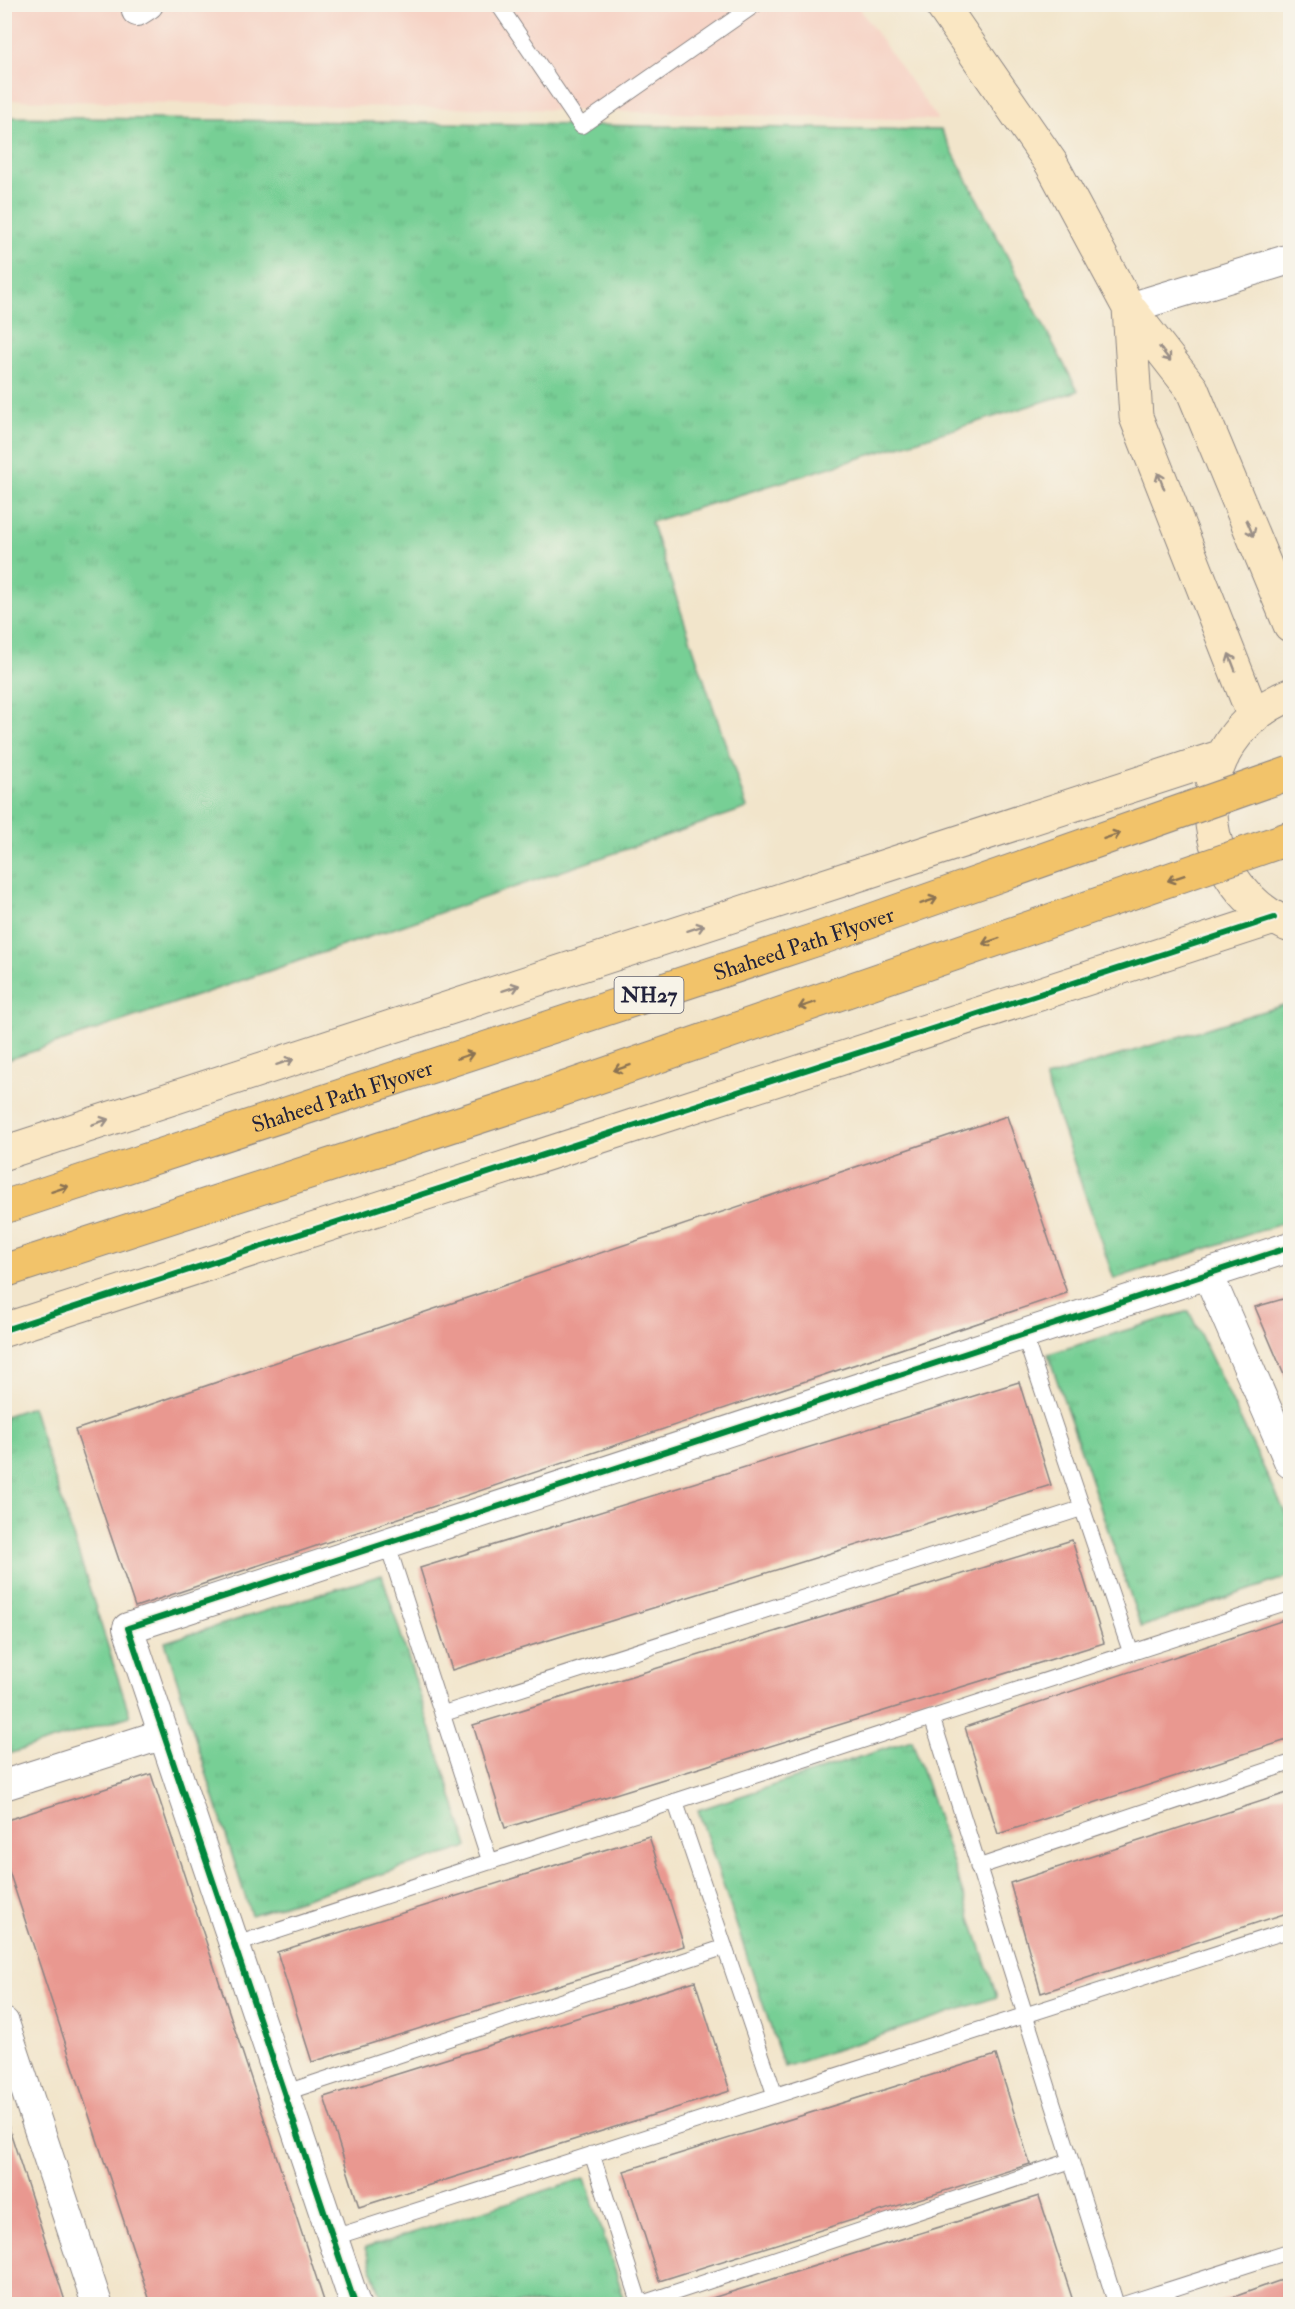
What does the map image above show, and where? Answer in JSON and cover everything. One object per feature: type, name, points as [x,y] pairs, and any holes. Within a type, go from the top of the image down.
[{"type":"highway","name":"Shaheed Path Flyover","points":[[4,1207],[821,938],[1290,773]]},
{"type":"highway","name":"NH27","points":[[4,1271],[537,1098],[1290,838]]},
{"type":"street","points":[[940,4],[1051,163],[1129,308],[1192,389],[1290,625]]},
{"type":"street","points":[[1129,308],[1290,258]]},
{"type":"street","points":[[1129,308],[1136,417],[1254,717]]},
{"type":"street","points":[[1282,921],[1260,909],[1238,888],[1223,865],[1211,822],[1211,792],[1223,756],[1254,717],[1290,696]]},
{"type":"street","points":[[4,1153],[1223,756]]},
{"type":"street","points":[[4,1330],[1282,921]]},
{"type":"street","points":[[355,2304],[128,1628],[1290,1247]]},
{"type":"street","points":[[1208,1274],[1290,1463]]},
{"type":"street","points":[[4,1785],[164,1734]]},
{"type":"street","points":[[4,2023],[97,2304]]},
{"type":"lane","points":[[498,4],[581,126],[756,4]]},
{"type":"lane","points":[[1024,1335],[1131,1653]]},
{"type":"lane","points":[[442,1714],[1083,1508]]},
{"type":"lane","points":[[387,1543],[490,1862]]},
{"type":"lane","points":[[234,1945],[1290,1601]]},
{"type":"lane","points":[[932,1718],[1116,2304]]},
{"type":"lane","points":[[978,1867],[1290,1763]]},
{"type":"lane","points":[[675,1801],[776,2095]]},
{"type":"lane","points":[[332,2238],[1290,1930]]},
{"type":"lane","points":[[284,2092],[725,1947]]},
{"type":"lane","points":[[592,2154],[640,2304],[1070,2161]]},
{"type":"lane","points":[[1125,2304],[1290,2251]]},
{"type":"shaded area","points":[[856,4],[938,120],[520,109],[5,100],[5,5]]},
{"type":"green space","points":[[5,117],[941,130],[1078,391],[651,522],[747,808],[5,1061]]},
{"type":"green space","points":[[1290,1003],[1290,1221],[1114,1279],[1045,1078]]},
{"type":"green space","points":[[1189,1311],[1290,1523],[1290,1576],[1141,1627],[1048,1354]]},
{"type":"green space","points":[[32,1407],[130,1716],[5,1755],[5,1416]]},
{"type":"green space","points":[[382,1575],[468,1847],[251,1915],[165,1642]]},
{"type":"green space","points":[[912,1740],[997,1997],[784,2067],[698,1810]]},
{"type":"green space","points":[[585,2178],[626,2304],[384,2304],[365,2248]]},
{"type":"building","points":[[1007,1116],[1067,1293],[135,1607],[75,1430]]},
{"type":"building","points":[[1290,1297],[1290,1389],[1255,1307]]},
{"type":"building","points":[[1019,1382],[1051,1485],[452,1670],[420,1568]]},
{"type":"building","points":[[1072,1540],[1104,1643],[505,1828],[473,1725]]},
{"type":"building","points":[[1290,1618],[1290,1739],[998,1834],[965,1727]]},
{"type":"building","points":[[151,1774],[325,2304],[151,2304],[4,1856],[4,1821]]},
{"type":"building","points":[[1290,1792],[1290,1912],[1041,1993],[1010,1883]]},
{"type":"building","points":[[649,1836],[684,1946],[312,2062],[277,1952]]},
{"type":"building","points":[[695,1981],[730,2091],[359,2207],[324,2097]]},
{"type":"building","points":[[996,2055],[1030,2164],[659,2281],[624,2171]]},
{"type":"building","points":[[5,2116],[66,2304],[4,2304]]},
{"type":"building","points":[[1039,2196],[1074,2304],[693,2304]]},
{"type":"building","points":[[1290,2277],[1290,2304],[1214,2304]]},
{"type":"cycle path","points":[[4,1330],[1274,918]]},
{"type":"cycle path","points":[[355,2304],[128,1628],[1290,1247]]}]
